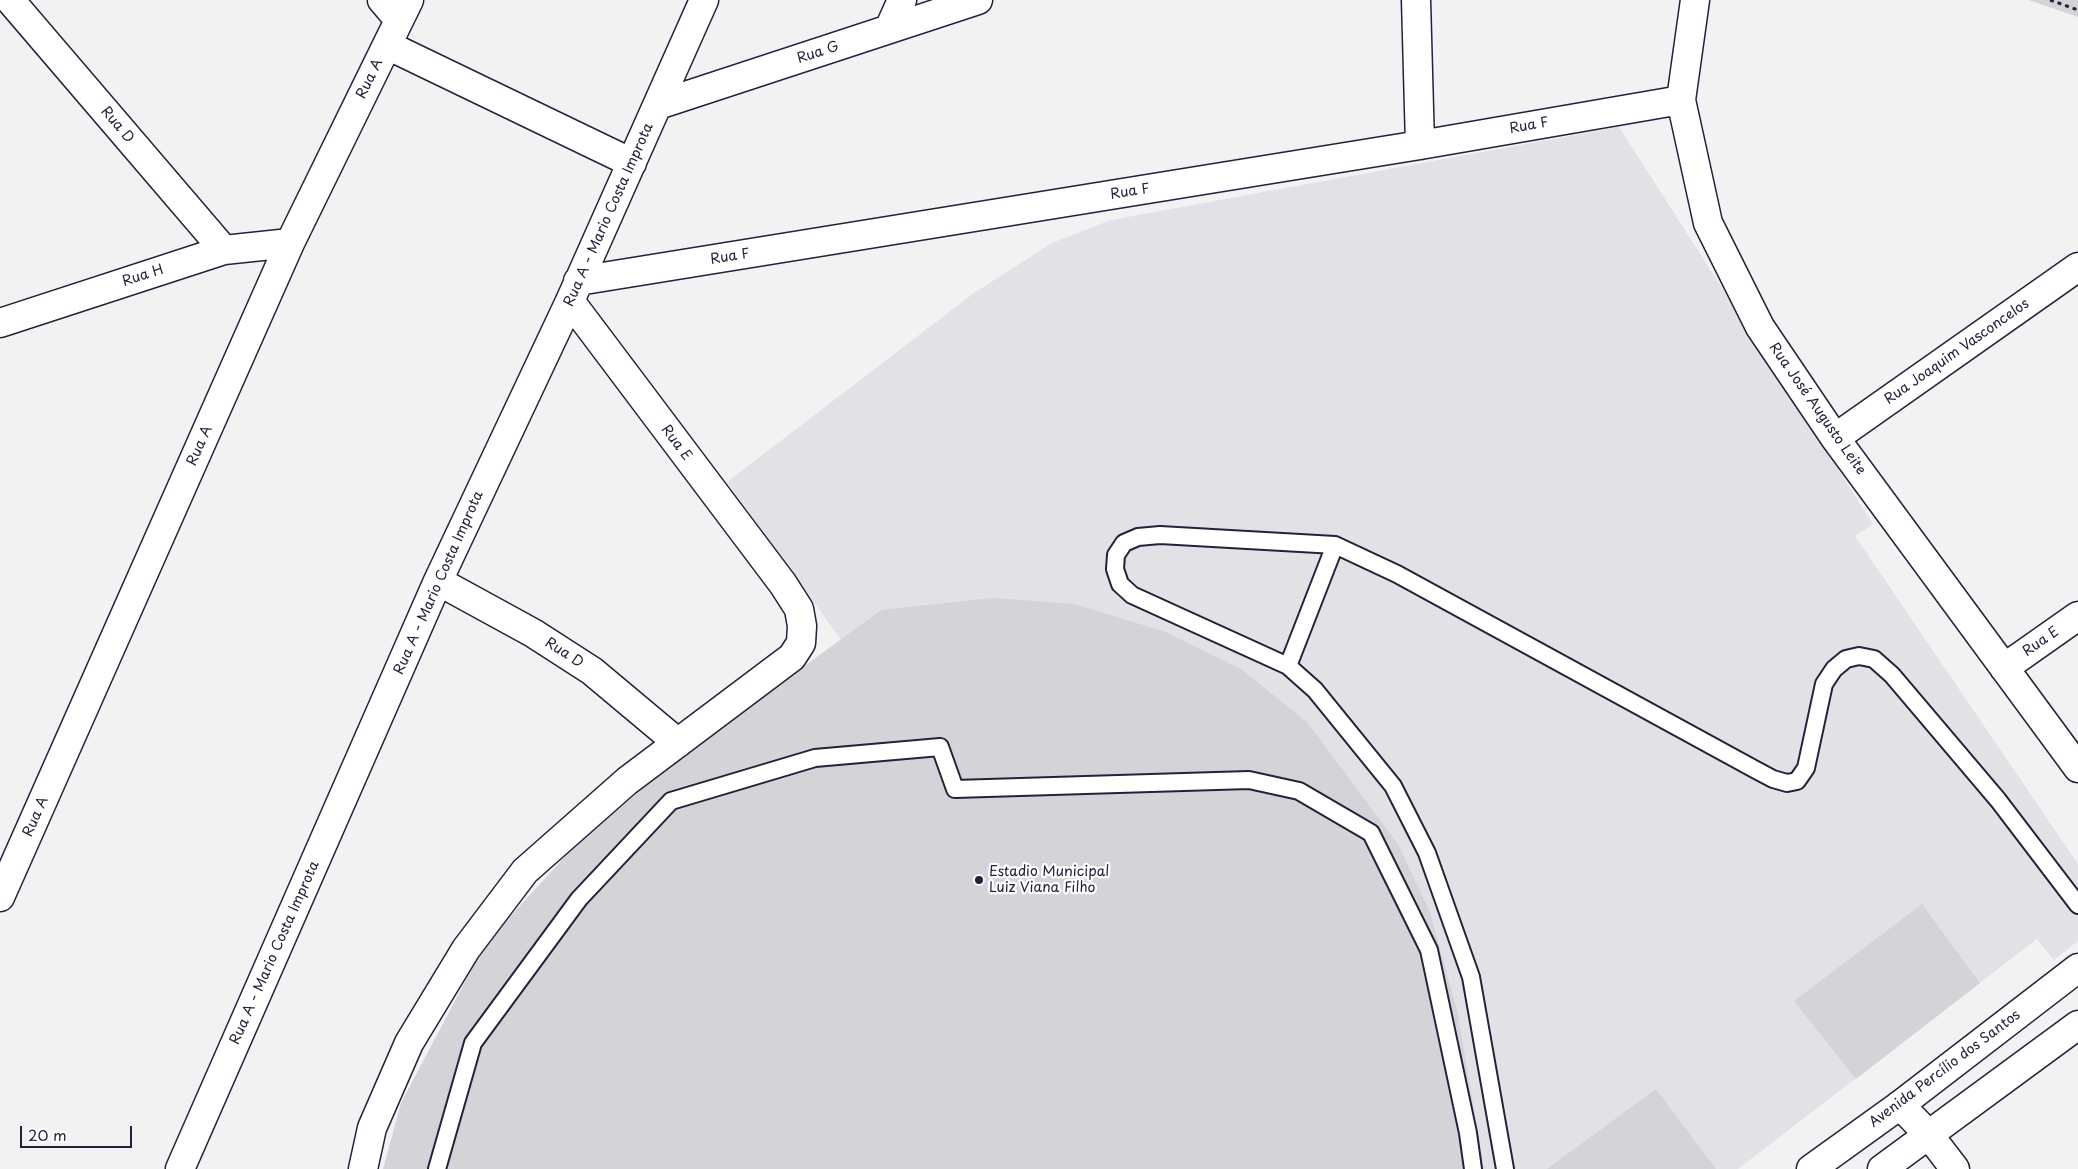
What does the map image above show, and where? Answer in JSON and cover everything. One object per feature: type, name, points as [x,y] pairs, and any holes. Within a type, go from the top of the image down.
[{"type":"street","name":"Rua D","points":[[10,0],[224,250]]},
{"type":"street","name":"Rua A - Mario Costa Improta","points":[[180,1169],[438,581],[574,291],[704,0]]},
{"type":"street","points":[[889,29],[902,0]]},
{"type":"street","name":"Rua G","points":[[658,105],[978,0]]},
{"type":"street","points":[[1416,0],[1420,145]]},
{"type":"street","name":"Rua José Augusto Leite","points":[[1695,0],[1681,100],[1708,223],[1760,327],[1835,438],[2078,768]]},
{"type":"street","name":"Rua A","points":[[0,897],[290,243],[386,45],[397,7]]},
{"type":"street","points":[[386,45],[632,163]]},
{"type":"street","name":"Rua F","points":[[574,291],[1681,100]]},
{"type":"street","name":"Rua H","points":[[0,323],[224,250],[290,243]]},
{"type":"street","name":"Rua Joaquim Vasconcelos","points":[[1835,438],[2078,267]]},
{"type":"street","name":"Rua E","points":[[363,1169],[372,1128],[409,1043],[466,949],[525,871],[627,781],[792,657],[801,642],[802,626],[799,609],[783,584],[574,291]]},
{"type":"street","name":"Rua D","points":[[438,581],[533,634],[592,671],[678,743]]},
{"type":"street","name":"Rua E","points":[[2004,668],[2078,616]]},
{"type":"street","name":"Avenida Percílio dos Santos","points":[[1811,1169],[1900,1105],[2078,968]]},
{"type":"street","points":[[1882,1169],[2078,1024]]},
{"type":"street","points":[[1900,1105],[1929,1135],[1955,1169]]},
{"type":"lane","points":[[1505,1169],[1471,977],[1427,853],[1393,786],[1315,690],[1288,666],[1132,595],[1120,584],[1116,569],[1116,555],[1124,543],[1138,537],[1160,535],[1335,546],[1397,574],[1764,774],[1787,783],[1797,781],[1806,768],[1824,684],[1834,668],[1846,659],[1860,656],[1874,659],[1892,675],[1998,800],[2078,906]]},
{"type":"lane","points":[[1288,666],[1335,546]]},
{"type":"lane","points":[[436,1169],[473,1043],[579,899],[671,801],[815,758],[940,747],[955,789],[1248,780],[1299,791],[1371,833],[1429,950],[1468,1133],[1473,1169]]},
{"type":"path","points":[[2050,0],[2078,10]]},
{"type":"shaded area","points":[[2029,0],[2078,0],[2078,17]]},
{"type":"shaded area","points":[[1619,127],[1873,524],[1855,536],[2078,864],[2078,941],[2054,960],[2037,939],[1738,1169],[1484,1169],[1458,1013],[1430,912],[1307,722],[1240,668],[1166,632],[881,610],[841,640],[727,482],[974,293],[1052,243],[1111,220]]},
{"type":"shaded area","name":"Estadio Municipal Luiz Viana Filho","points":[[993,598],[1074,604],[1166,632],[1240,668],[1307,722],[1398,844],[1430,912],[1458,1013],[1484,1169],[383,1169],[401,1103],[485,944],[572,849],[676,760],[881,610]]},
{"type":"shaded area","points":[[1922,904],[1980,983],[1856,1079],[1794,1001]]},
{"type":"shaded area","points":[[1656,1089],[1716,1169],[1547,1169]]},
{"type":"place","name":"Estadio Municipal Luiz Viana Filho","points":[[979,880]]}]
